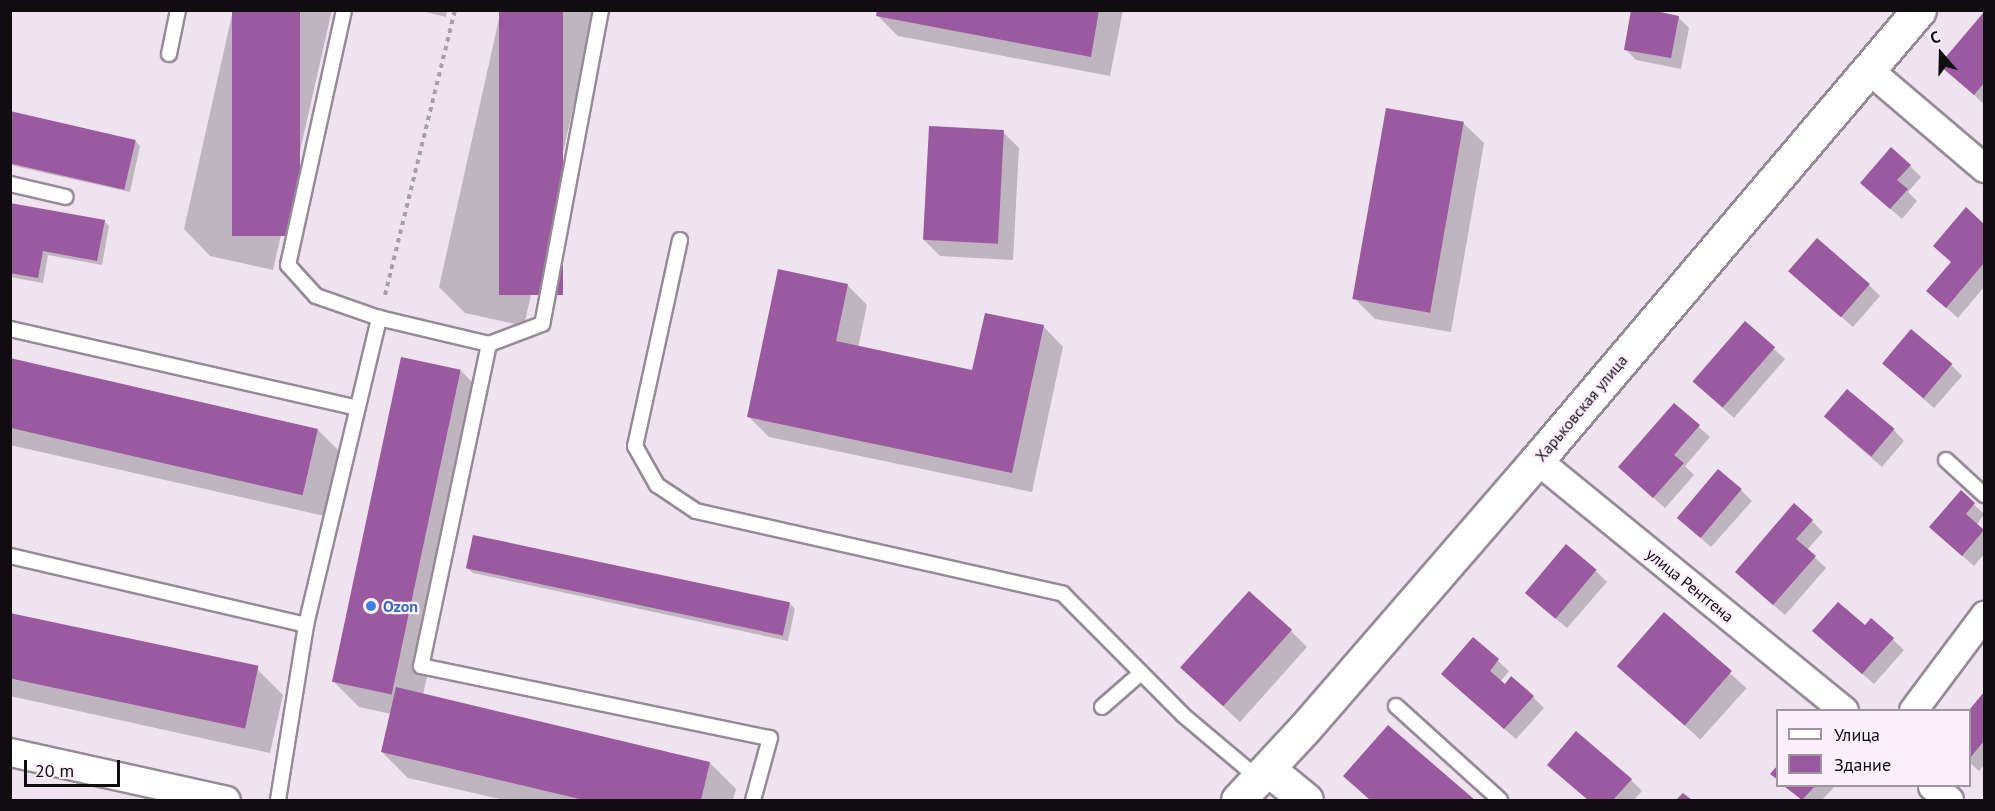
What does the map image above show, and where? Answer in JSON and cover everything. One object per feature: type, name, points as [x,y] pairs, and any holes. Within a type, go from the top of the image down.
[{"type":"street","name":"Харьковская улица","points":[[1255,783],[1537,460],[1919,10]]},
{"type":"street","points":[[1869,70],[1984,168]]},
{"type":"street","name":"улица Рентгена","points":[[1537,460],[1842,709]]},
{"type":"street","points":[[1914,709],[1984,615]]},
{"type":"street","points":[[10,752],[158,793],[226,801]]},
{"type":"street","points":[[1255,783],[1306,801]]},
{"type":"street","points":[[1933,787],[1949,801]]},
{"type":"lane","points":[[170,54],[178,10]]},
{"type":"lane","points":[[344,10],[288,266],[316,296],[379,318],[489,344],[542,324],[600,10]]},
{"type":"lane","points":[[10,184],[66,197]]},
{"type":"lane","points":[[680,240],[634,446],[657,485],[696,511],[1063,594],[1183,716],[1255,783]]},
{"type":"lane","points":[[278,801],[306,625],[379,318]]},
{"type":"lane","points":[[10,329],[357,408]]},
{"type":"lane","points":[[489,344],[421,666],[770,738],[753,801]]},
{"type":"lane","points":[[1946,460],[1984,495]]},
{"type":"lane","points":[[10,556],[306,625]]},
{"type":"lane","points":[[1102,706],[1141,673]]},
{"type":"lane","points":[[1396,706],[1500,801]]},
{"type":"path","points":[[379,318],[455,10]]},
{"type":"building","points":[[232,10],[300,10],[300,236],[232,236]]},
{"type":"building","points":[[499,10],[563,10],[563,295],[499,295]]},
{"type":"building","points":[[877,10],[1099,10],[1091,57],[876,16]]},
{"type":"building","points":[[1631,10],[1651,10],[1679,16],[1671,58],[1624,50]]},
{"type":"building","points":[[1984,12],[1984,83],[1974,95],[1939,65]]},
{"type":"building","points":[[1386,108],[1464,122],[1430,313],[1352,299]]},
{"type":"building","points":[[10,111],[136,140],[124,190],[10,163]]},
{"type":"building","points":[[929,126],[1004,130],[998,244],[923,240]]},
{"type":"building","points":[[1891,147],[1911,165],[1897,180],[1908,189],[1890,209],[1860,183]]},
{"type":"building","points":[[10,203],[105,220],[97,261],[43,251],[38,278],[10,273]]},
{"type":"building","points":[[1966,207],[1984,224],[1984,263],[1946,308],[1926,291],[1951,262],[1933,246]]},
{"type":"building","points":[[1817,238],[1870,284],[1841,317],[1788,271]]},
{"type":"building","points":[[778,269],[848,284],[836,341],[972,370],[985,313],[1044,325],[1012,473],[747,417]]},
{"type":"building","points":[[1745,321],[1775,347],[1723,408],[1693,381]]},
{"type":"building","points":[[1911,329],[1952,364],[1923,398],[1882,363]]},
{"type":"building","points":[[401,357],[461,370],[392,694],[332,682]]},
{"type":"building","points":[[10,358],[318,429],[303,495],[10,428]]},
{"type":"building","points":[[1847,389],[1894,429],[1871,456],[1824,417]]},
{"type":"building","points":[[1674,403],[1700,425],[1674,455],[1684,463],[1653,498],[1618,467]]},
{"type":"building","points":[[1718,469],[1742,489],[1701,538],[1677,518]]},
{"type":"building","points":[[1961,490],[1975,503],[1966,514],[1984,530],[1962,556],[1929,527]]},
{"type":"building","points":[[1794,503],[1813,520],[1796,539],[1816,556],[1773,605],[1735,572]]},
{"type":"building","points":[[473,535],[790,602],[783,636],[466,568]]},
{"type":"building","points":[[1566,544],[1597,570],[1556,619],[1525,593]]},
{"type":"building","points":[[1249,591],[1292,630],[1223,706],[1180,668]]},
{"type":"building","points":[[1838,602],[1865,625],[1871,618],[1894,638],[1862,674],[1812,631]]},
{"type":"building","points":[[1664,612],[1732,671],[1685,725],[1617,666]]},
{"type":"building","points":[[10,613],[258,666],[245,728],[10,678]]},
{"type":"building","points":[[1473,637],[1499,659],[1490,671],[1505,684],[1511,676],[1534,696],[1504,729],[1441,674]]},
{"type":"building","points":[[396,687],[710,762],[701,800],[584,800],[381,752]]},
{"type":"building","points":[[1984,692],[1984,741],[1971,757],[1971,709]]},
{"type":"building","points":[[1388,725],[1475,800],[1370,800],[1343,776]]},
{"type":"building","points":[[1576,731],[1632,779],[1613,800],[1588,800],[1547,765]]},
{"type":"building","points":[[1776,767],[1776,778],[1770,774]]},
{"type":"building","points":[[1785,787],[1814,787],[1802,800]]},
{"type":"building","points":[[1683,793],[1692,800],[1676,800]]},
{"type":"place","name":"Ozon","points":[[371,606]]}]
